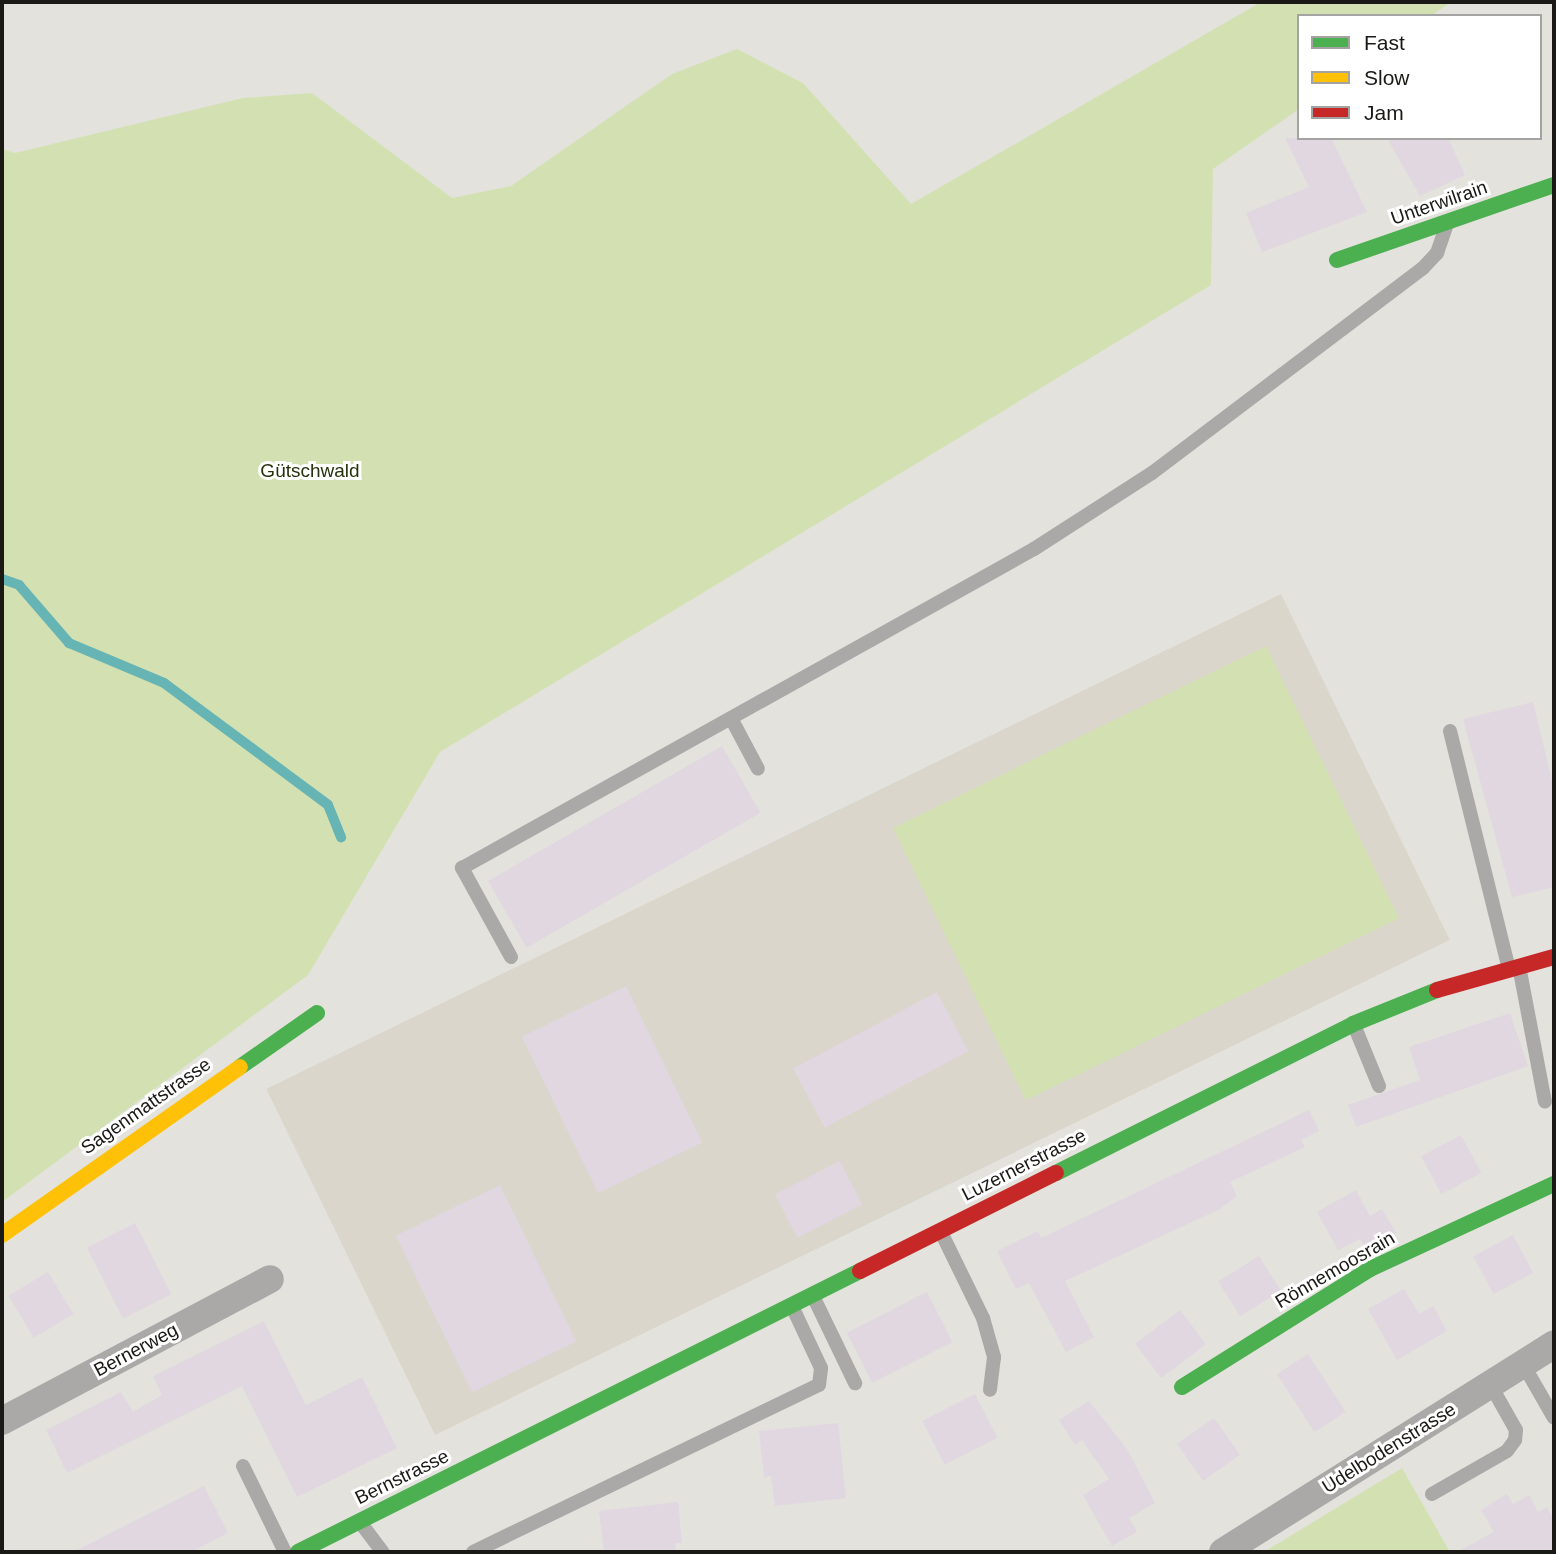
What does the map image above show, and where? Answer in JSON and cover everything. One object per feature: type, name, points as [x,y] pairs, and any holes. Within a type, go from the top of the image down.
[{"type":"main road","name":"Unterwilrain","points":[[1336,260],[1554,185]]},
{"type":"main road","name":"Luzernerstrasse","points":[[526,1441],[1353,1024],[1514,966],[1554,957]]},
{"type":"main road","name":"Sagenmattstrasse","points":[[2,1235],[317,1013]]},
{"type":"main road","name":"Rönnemoosrain","points":[[1182,1387],[1370,1269],[1554,1184]]},
{"type":"main road","name":"Bernstrasse","points":[[298,1552],[526,1441]]},
{"type":"street","name":"Bernerweg","points":[[2,1421],[270,1279]]},
{"type":"street","name":"Udelbodenstrasse","points":[[1223,1552],[1554,1344]]},
{"type":"lane","points":[[511,957],[462,868],[964,592],[1152,473],[1423,268],[1443,243],[1447,222]]},
{"type":"lane","points":[[732,720],[758,769]]},
{"type":"lane","points":[[1450,731],[1514,966],[1545,1102]]},
{"type":"lane","points":[[1353,1024],[1378,1086]]},
{"type":"lane","points":[[940,1231],[983,1318],[994,1357],[990,1390]]},
{"type":"lane","points":[[813,1296],[855,1383]]},
{"type":"lane","points":[[473,1552],[819,1385],[821,1368],[792,1306]]},
{"type":"lane","points":[[1523,1364],[1554,1418]]},
{"type":"lane","points":[[1432,1494],[1507,1451],[1515,1440],[1516,1430],[1490,1384]]},
{"type":"lane","points":[[243,1466],[285,1552]]},
{"type":"lane","points":[[359,1521],[383,1552]]},
{"type":"shaded area","points":[[1281,594],[1450,940],[435,1435],[266,1089]]},
{"type":"green space","name":"Gütschwald","points":[[1261,2],[1451,2],[1434,14],[1297,14],[1297,110],[1213,169],[1211,285],[440,752],[308,975],[2,1202],[2,149],[15,153],[243,98],[312,93],[452,198],[511,186],[672,74],[737,49],[803,83],[911,204]]},
{"type":"green space","points":[[1266,646],[1399,918],[1026,1100],[893,828]]},
{"type":"green space","points":[[1402,1468],[1450,1552],[1264,1552]]},
{"type":"building","points":[[1285,138],[1332,140],[1367,212],[1262,252],[1246,213],[1309,187]]},
{"type":"building","points":[[1388,140],[1449,140],[1465,175],[1420,196]]},
{"type":"building","points":[[1533,702],[1554,789],[1554,887],[1512,897],[1463,719]]},
{"type":"building","points":[[722,746],[761,813],[527,948],[488,881]]},
{"type":"building","points":[[626,986],[702,1142],[598,1193],[522,1037]]},
{"type":"building","points":[[937,992],[968,1051],[825,1128],[793,1069]]},
{"type":"building","points":[[1510,1013],[1528,1066],[1356,1127],[1348,1105],[1420,1080],[1409,1047]]},
{"type":"building","points":[[1309,1110],[1319,1131],[1301,1140],[1305,1147],[1230,1182],[1237,1196],[1220,1209],[1065,1281],[1094,1337],[1066,1352],[1029,1283],[1016,1289],[997,1251],[1038,1231],[1041,1238]]},
{"type":"building","points":[[1461,1135],[1481,1173],[1441,1194],[1421,1156]]},
{"type":"building","points":[[840,1161],[862,1205],[797,1238],[775,1194]]},
{"type":"building","points":[[500,1185],[576,1341],[472,1392],[396,1236]]},
{"type":"building","points":[[1356,1190],[1370,1216],[1382,1209],[1396,1233],[1365,1247],[1360,1239],[1338,1250],[1317,1212]]},
{"type":"building","points":[[135,1223],[171,1294],[123,1319],[87,1248]]},
{"type":"building","points":[[1513,1235],[1533,1273],[1493,1294],[1473,1256]]},
{"type":"building","points":[[1259,1256],[1281,1291],[1240,1316],[1218,1281]]},
{"type":"building","points":[[48,1272],[73,1314],[34,1338],[9,1296]]},
{"type":"building","points":[[1404,1289],[1419,1314],[1433,1306],[1447,1331],[1397,1360],[1368,1309]]},
{"type":"building","points":[[927,1292],[952,1342],[872,1383],[847,1333]]},
{"type":"building","points":[[1180,1310],[1206,1344],[1161,1378],[1135,1344]]},
{"type":"building","points":[[264,1321],[306,1405],[362,1377],[397,1448],[297,1497],[242,1386],[67,1473],[46,1430],[121,1392],[133,1412],[162,1395],[153,1376]]},
{"type":"building","points":[[1308,1354],[1346,1412],[1315,1432],[1277,1374]]},
{"type":"building","points":[[975,1394],[997,1438],[945,1464],[922,1421]]},
{"type":"building","points":[[1089,1401],[1127,1449],[1155,1503],[1129,1518],[1137,1532],[1112,1546],[1083,1495],[1109,1479],[1082,1440],[1075,1445],[1059,1420]]},
{"type":"building","points":[[1214,1418],[1240,1455],[1203,1481],[1177,1444]]},
{"type":"building","points":[[838,1423],[846,1498],[775,1506],[771,1476],[764,1477],[759,1431]]},
{"type":"building","points":[[204,1486],[228,1533],[191,1552],[73,1552]]},
{"type":"building","points":[[1507,1494],[1513,1504],[1529,1495],[1538,1512],[1547,1507],[1554,1520],[1554,1552],[1457,1552],[1494,1532],[1481,1510]]},
{"type":"building","points":[[678,1502],[682,1543],[675,1543],[676,1552],[604,1552],[599,1511]]},
{"type":"waterway","points":[[2,579],[19,585],[69,643],[164,683],[328,805],[341,838]]},
{"type":"traffic: fast","points":[[1337,260],[1554,185]]},
{"type":"traffic: fast","points":[[1056,1173],[1353,1024],[1437,990]]},
{"type":"traffic: fast","points":[[240,1067],[317,1013]]},
{"type":"traffic: fast","points":[[1182,1387],[1370,1269],[1554,1184]]},
{"type":"traffic: fast","points":[[298,1552],[860,1271]]},
{"type":"traffic: slow","points":[[2,1235],[240,1067]]},
{"type":"traffic: jam","points":[[1437,990],[1554,957]]},
{"type":"traffic: jam","points":[[860,1271],[1056,1173]]}]
